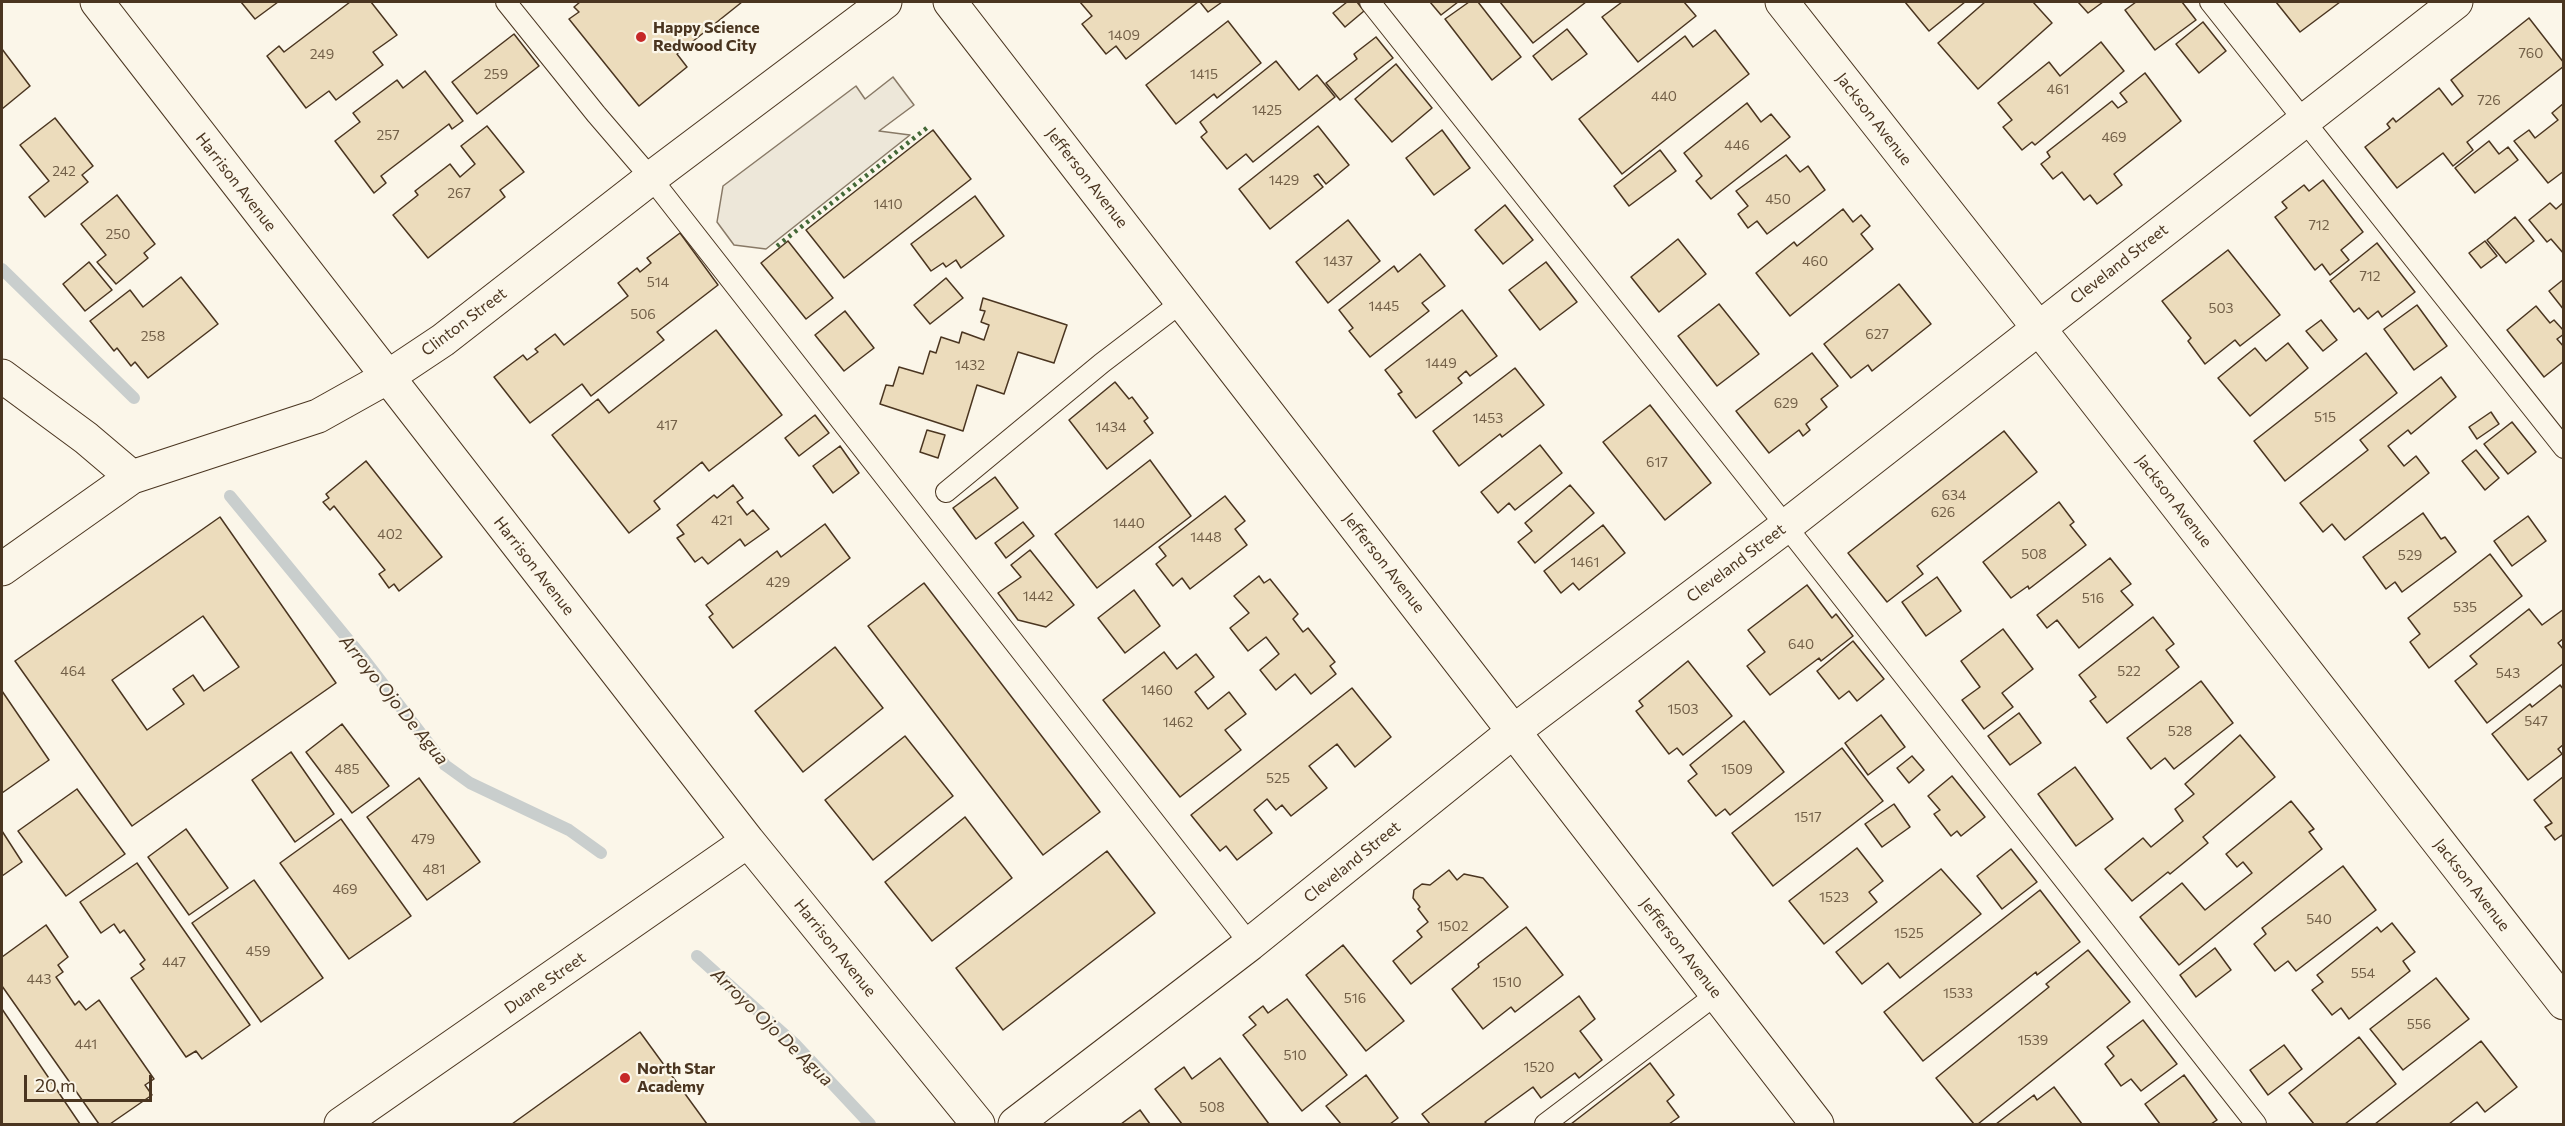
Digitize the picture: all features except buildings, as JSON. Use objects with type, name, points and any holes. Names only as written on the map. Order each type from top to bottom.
[{"type":"street","name":"Harrison Avenue","points":[[97,2],[386,378],[748,841],[978,1125]]},
{"type":"street","name":"Clinton Street","points":[[2,569],[132,477],[318,416],[386,378],[443,340],[651,178],[885,2]]},
{"type":"street","name":"Jefferson Avenue","points":[[950,2],[1817,1125]]},
{"type":"street","name":"Jackson Avenue","points":[[1782,2],[2564,1003]]},
{"type":"street","name":"Cleveland Street","points":[[1015,1125],[1250,944],[1514,731],[1786,525],[2456,2]]},
{"type":"street","points":[[2,376],[86,438],[132,477]]},
{"type":"street","name":"Duane Street","points":[[342,1125],[748,841]]},
{"type":"lane","points":[[506,2],[651,178],[1250,944]]},
{"type":"lane","points":[[1370,2],[1786,525],[2256,1125]]},
{"type":"lane","points":[[2210,2],[2564,448]]},
{"type":"lane","points":[[946,492],[1102,363],[1182,302]]},
{"type":"lane","points":[[1545,1125],[1717,994]]},
{"type":"shaded area","points":[[893,77],[914,105],[879,131],[910,135],[766,249],[734,245],[717,222],[723,186],[856,86],[865,99]]},
{"type":"waterway","name":"Arroyo Ojo De Agua","points":[[2,269],[134,398]]},
{"type":"waterway","name":"Arroyo Ojo De Agua","points":[[230,496],[360,654],[445,765],[470,783],[569,830],[601,853]]},
{"type":"waterway","name":"Arroyo Ojo De Agua","points":[[697,956],[796,1045],[870,1124]]},
{"type":"hedge","points":[[777,246],[928,127]]},
{"type":"place","name":"Happy Science Redwood City","points":[[641,37]]},
{"type":"place","name":"North Star Academy","points":[[625,1078]]}]
